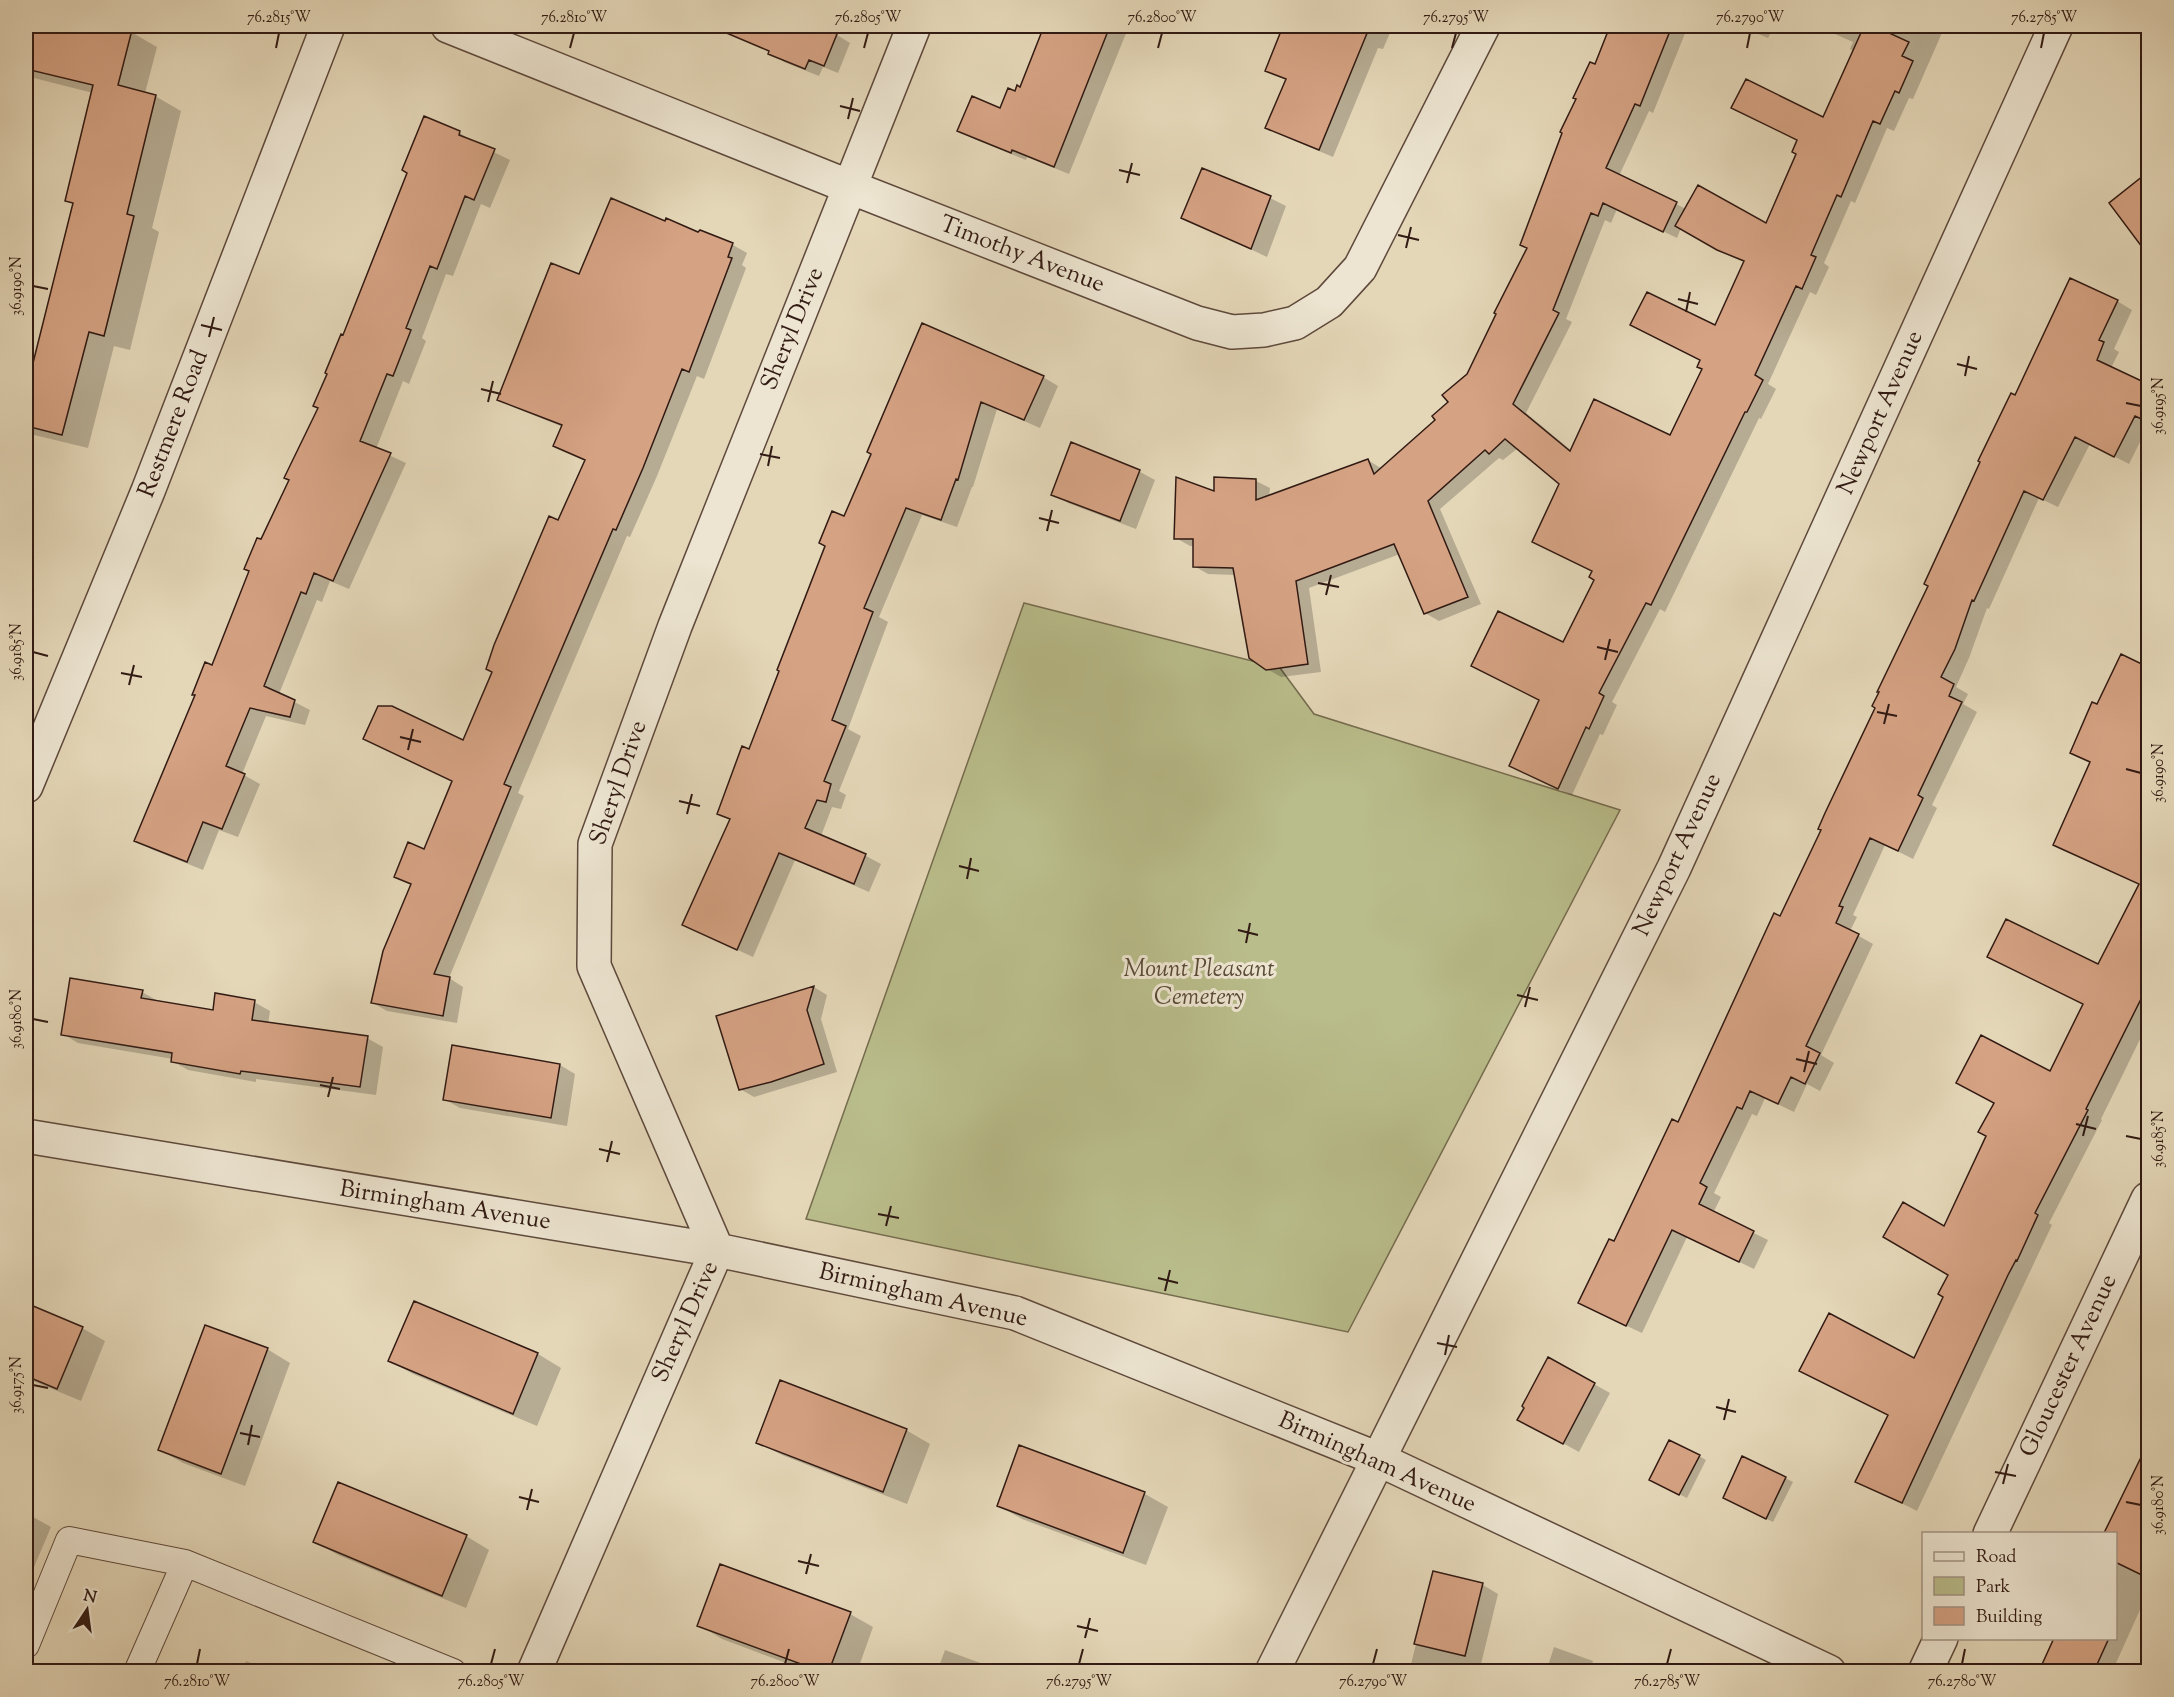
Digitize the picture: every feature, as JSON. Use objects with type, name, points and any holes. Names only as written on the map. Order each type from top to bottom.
[{"type":"street","name":"Restmere Road","points":[[26,786],[148,491],[328,26]]},
{"type":"street","name":"Timothy Avenue","points":[[448,26],[1197,323],[1232,332],[1264,330],[1295,323],[1329,302],[1360,268],[1477,39]]},
{"type":"street","name":"Sheryl Drive","points":[[534,1671],[717,1250],[594,966],[595,844],[675,626],[914,26]]},
{"type":"street","name":"Newport Avenue","points":[[1272,1671],[1674,868],[2056,26]]},
{"type":"street","name":"Birmingham Avenue","points":[[26,1136],[717,1250],[1015,1313],[1378,1460],[1829,1671]]},
{"type":"street","name":"Gloucester Avenue","points":[[1990,1532],[2148,1198]]},
{"type":"street","points":[[1925,1671],[1940,1640]]},
{"type":"lane","points":[[26,1645],[69,1540],[185,1563],[453,1671]]},
{"type":"lane","points":[[137,1671],[185,1563]]},
{"type":"green space","name":"Mount Pleasant Cemetery","points":[[1024,603],[1280,668],[1314,714],[1620,810],[1348,1332],[806,1219]]},
{"type":"building","points":[[26,26],[112,26],[132,30],[118,85],[156,95],[127,214],[134,216],[104,336],[89,332],[62,435],[26,426],[26,361],[33,363],[73,203],[65,201],[93,85],[26,69]]},
{"type":"building","points":[[710,26],[824,26],[837,34],[824,66],[809,60],[805,69]]},
{"type":"building","points":[[1044,26],[1110,26],[1054,167],[1012,150],[1011,153],[957,131],[972,96],[1000,108],[1008,88],[1015,91],[1017,85],[1020,87]]},
{"type":"building","points":[[1283,26],[1370,26],[1319,150],[1265,128],[1286,79],[1265,71]]},
{"type":"building","points":[[1610,26],[1672,26],[1640,106],[1635,104],[1606,168],[1677,202],[1663,232],[1603,203],[1598,216],[1591,213],[1553,310],[1559,313],[1513,404],[1570,451],[1594,399],[1670,435],[1702,369],[1697,367],[1700,360],[1630,325],[1647,292],[1715,325],[1744,261],[1717,250],[1675,226],[1698,185],[1766,223],[1796,154],[1792,152],[1797,140],[1731,108],[1746,79],[1823,117],[1864,26],[1874,26],[1909,42],[1902,56],[1913,61],[1899,93],[1895,91],[1880,124],[1873,121],[1841,197],[1837,195],[1811,255],[1816,257],[1802,289],[1796,286],[1755,375],[1763,380],[1745,412],[1651,605],[1646,603],[1599,693],[1604,696],[1589,729],[1586,727],[1558,789],[1509,766],[1539,700],[1471,666],[1498,611],[1563,642],[1594,580],[1589,577],[1592,571],[1532,542],[1559,484],[1505,439],[1489,454],[1485,450],[1428,501],[1468,597],[1424,614],[1394,544],[1296,581],[1308,664],[1266,670],[1249,658],[1233,568],[1193,567],[1193,539],[1174,539],[1176,477],[1214,491],[1214,477],[1256,479],[1256,500],[1368,459],[1374,474],[1435,420],[1432,416],[1448,402],[1442,395],[1467,374],[1496,314],[1494,313],[1527,248],[1520,245],[1562,133],[1560,132],[1576,99],[1573,98],[1590,62],[1595,64]]},
{"type":"building","points":[[424,116],[460,131],[459,135],[495,149],[474,200],[465,196],[437,269],[430,266],[406,328],[411,330],[393,376],[387,374],[360,441],[391,453],[333,581],[314,573],[306,594],[301,592],[264,686],[295,700],[290,717],[250,708],[226,766],[245,774],[222,829],[203,822],[187,862],[134,841],[195,695],[192,695],[205,662],[212,665],[249,571],[244,569],[257,538],[261,539],[289,480],[284,478],[318,408],[313,406],[407,173],[402,170]]},
{"type":"building","points":[[1202,168],[1271,196],[1251,249],[1181,218]]},
{"type":"building","points":[[2148,172],[2148,255],[2109,203]]},
{"type":"building","points":[[611,198],[665,221],[666,218],[698,232],[700,230],[733,243],[728,257],[732,258],[689,372],[682,369],[643,468],[616,530],[613,529],[504,784],[511,787],[434,974],[450,977],[443,1016],[371,1003],[383,951],[411,884],[394,877],[408,842],[424,849],[452,781],[363,739],[378,706],[392,706],[463,740],[492,672],[486,669],[494,645],[549,516],[558,520],[585,460],[553,446],[562,425],[497,400],[551,263],[579,274]]},
{"type":"building","points":[[2070,278],[2118,300],[2099,340],[2104,342],[2097,360],[2148,384],[2148,422],[2135,416],[2114,457],[2075,437],[2043,500],[2024,491],[1974,601],[1972,600],[1955,649],[1941,677],[1954,684],[1949,696],[1962,702],[1918,795],[1923,798],[1898,851],[1870,838],[1839,906],[1843,907],[1836,923],[1859,934],[1806,1046],[1820,1053],[1805,1084],[1791,1077],[1778,1104],[1750,1091],[1742,1109],[1737,1107],[1700,1183],[1707,1187],[1699,1204],[1754,1231],[1739,1262],[1672,1230],[1626,1326],[1578,1303],[1609,1239],[1614,1241],[1672,1119],[1678,1122],[1774,913],[1780,916],[1821,830],[1818,829],[1825,813],[1875,708],[1872,706],[1879,692],[1877,692],[1928,586],[1924,584],[1980,462],[1978,461],[2011,393],[2015,395]]},
{"type":"building","points":[[922,323],[1044,376],[1024,420],[981,402],[958,480],[956,479],[941,520],[906,508],[864,608],[873,612],[832,720],[846,726],[824,781],[831,784],[826,802],[817,800],[805,828],[866,854],[854,884],[779,853],[737,950],[682,925],[730,819],[717,814],[742,746],[749,749],[779,671],[777,670],[825,546],[819,543],[832,511],[844,516],[871,454],[867,452]]},
{"type":"building","points":[[1071,442],[1140,470],[1120,521],[1051,495]]},
{"type":"building","points":[[2121,654],[2148,667],[2148,985],[2035,1213],[2038,1215],[2017,1261],[2008,1275],[1902,1503],[1855,1482],[1888,1415],[1799,1371],[1829,1313],[1914,1358],[1943,1297],[1938,1294],[1948,1275],[1883,1237],[1903,1202],[1944,1226],[1986,1136],[1978,1132],[1994,1103],[1956,1083],[1981,1035],[2050,1071],[2083,1004],[1987,957],[2006,919],[2098,964],[2139,884],[2053,845],[2090,762],[2070,753],[2092,702],[2097,704]]},
{"type":"building","points":[[70,978],[143,990],[141,998],[213,1010],[215,993],[255,1000],[252,1020],[368,1036],[360,1087],[241,1071],[240,1074],[171,1062],[172,1053],[61,1035]]},
{"type":"building","points":[[814,986],[807,1010],[824,1064],[739,1090],[716,1016]]},
{"type":"building","points":[[452,1045],[560,1064],[551,1118],[443,1100]]},
{"type":"building","points":[[414,1301],[538,1353],[513,1414],[388,1361]]},
{"type":"building","points":[[26,1303],[83,1327],[57,1389],[26,1376]]},
{"type":"building","points":[[205,1325],[268,1348],[221,1474],[158,1450]]},
{"type":"building","points":[[1548,1357],[1595,1383],[1563,1444],[1517,1420]]},
{"type":"building","points":[[780,1380],[907,1429],[883,1492],[756,1443]]},
{"type":"building","points":[[1669,1440],[1700,1455],[1679,1495],[1649,1480]]},
{"type":"building","points":[[2148,1443],[2148,1578],[2117,1563],[2117,1532],[2104,1532]]},
{"type":"building","points":[[1019,1445],[1145,1492],[1123,1553],[997,1506]]},
{"type":"building","points":[[1742,1456],[1786,1477],[1766,1519],[1723,1498]]},
{"type":"building","points":[[338,1482],[467,1535],[442,1596],[313,1542]]},
{"type":"building","points":[[720,1564],[851,1612],[829,1671],[820,1671],[697,1626]]},
{"type":"building","points":[[1433,1571],[1483,1583],[1465,1656],[1414,1644]]},
{"type":"building","points":[[2053,1640],[2108,1640],[2094,1671],[2039,1671]]}]
